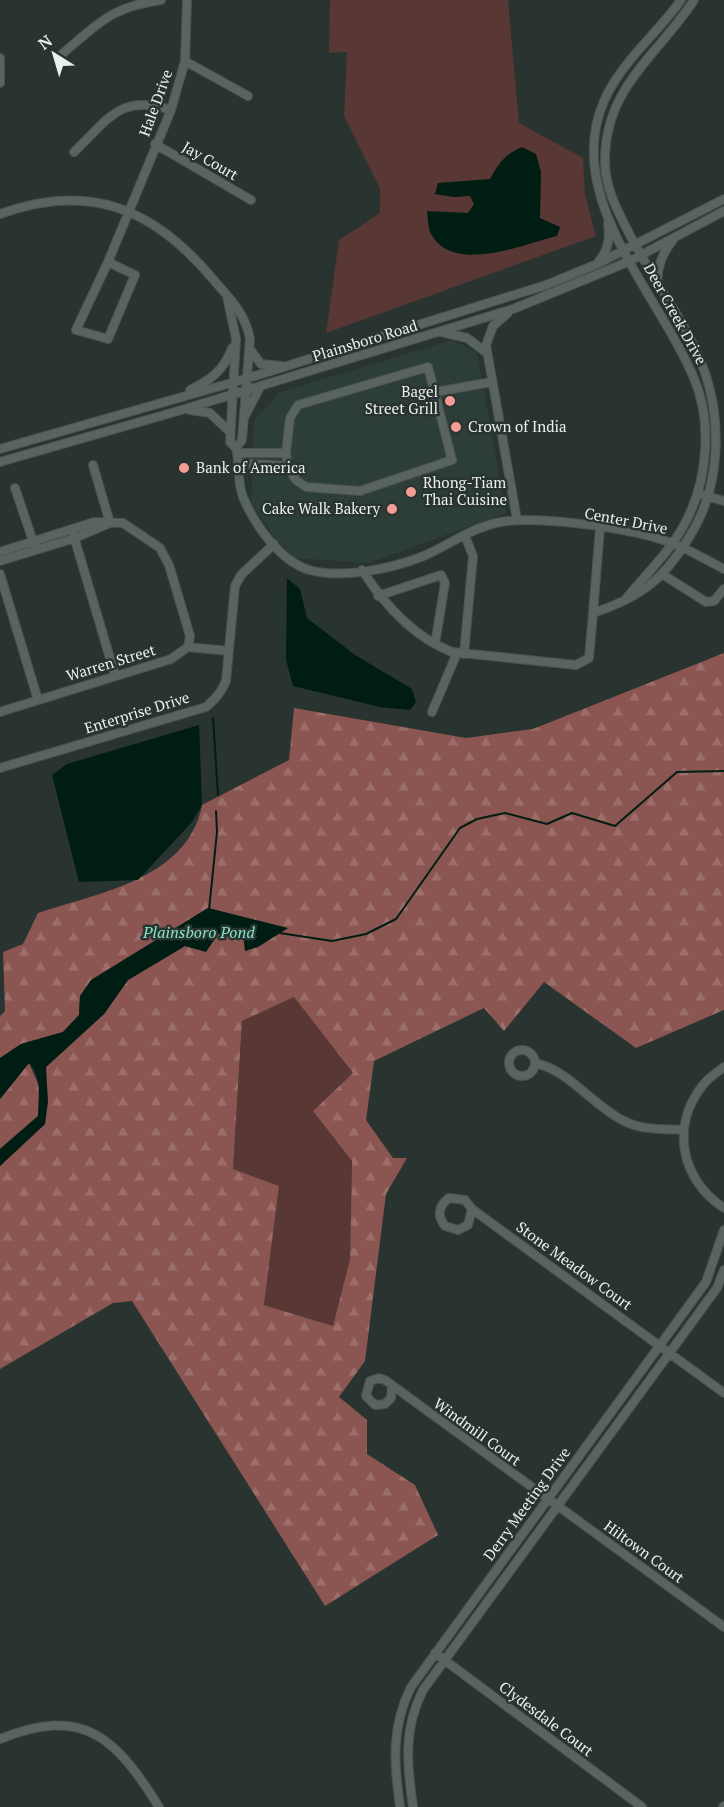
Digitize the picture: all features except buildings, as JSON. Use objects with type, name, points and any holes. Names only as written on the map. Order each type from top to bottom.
[{"type":"street","points":[[62,54],[106,16],[132,4],[161,0]]},
{"type":"street","name":"Hale Drive","points":[[108,262],[135,275],[108,339],[76,330],[108,262],[127,210],[171,110],[185,61],[187,0]]},
{"type":"street","points":[[597,264],[605,254],[610,238],[608,216],[600,200],[595,155],[596,131],[604,101],[629,63],[681,0]]},
{"type":"street","name":"Deer Creek Drive","points":[[623,602],[637,597],[662,574],[683,548],[709,497],[715,466],[716,432],[708,384],[692,345],[613,202],[604,159],[608,129],[621,93],[637,69],[694,0]]},
{"type":"street","points":[[0,58],[0,83]]},
{"type":"street","points":[[185,61],[248,96]]},
{"type":"street","points":[[74,152],[114,114],[129,104],[154,105],[171,110]]},
{"type":"street","name":"Jay Court","points":[[155,144],[251,200]]},
{"type":"street","name":"Plainsboro Road","points":[[0,449],[245,379],[540,287],[625,251],[724,199]]},
{"type":"street","name":"Center Drive","points":[[0,214],[25,205],[58,200],[85,200],[127,210],[164,230],[189,251],[227,296],[235,302],[245,321],[250,339],[244,391],[242,440],[237,450],[243,498],[255,520],[274,544],[294,563],[308,570],[325,572],[362,570],[419,558],[495,523],[517,520],[638,534],[672,543],[724,569]]},
{"type":"street","name":"Plainsboro Road","points":[[0,462],[260,387],[513,309],[630,261],[724,211]]},
{"type":"street","name":"Deer Creek Drive","points":[[608,216],[693,376],[705,417],[703,468],[697,494],[685,525],[623,602]]},
{"type":"street","points":[[657,283],[658,268],[663,254],[674,238]]},
{"type":"street","name":"Center Drive","points":[[227,296],[236,339],[230,442],[237,450]]},
{"type":"street","points":[[513,309],[490,330],[487,353],[517,520]]},
{"type":"street","points":[[429,335],[449,332],[460,334],[487,353]]},
{"type":"street","points":[[167,400],[214,376],[226,363],[236,339]]},
{"type":"street","points":[[249,348],[261,364],[287,366]]},
{"type":"street","points":[[428,367],[435,392],[452,460],[360,491],[306,487],[296,480],[288,466],[286,453],[291,417],[298,405],[428,367]]},
{"type":"street","points":[[435,392],[492,382]]},
{"type":"street","points":[[243,422],[260,387]]},
{"type":"street","points":[[178,411],[196,409],[210,413],[230,432]]},
{"type":"street","points":[[237,450],[286,453]]},
{"type":"street","points":[[238,463],[288,466]]},
{"type":"street","points":[[93,465],[110,523]]},
{"type":"street","points":[[15,488],[35,546]]},
{"type":"street","points":[[697,494],[724,501]]},
{"type":"street","points":[[0,561],[35,546],[110,523],[129,526],[160,548],[169,565],[190,636],[188,647],[229,651]]},
{"type":"street","points":[[362,570],[378,596],[393,613],[435,644],[460,653],[583,664],[589,658],[600,528]]},
{"type":"street","points":[[73,534],[115,675]]},
{"type":"street","points":[[432,712],[460,653],[473,556],[465,536]]},
{"type":"street","name":"Enterprise Drive","points":[[0,768],[206,707],[222,692],[226,681],[235,586],[241,575],[274,544]]},
{"type":"street","points":[[0,552],[35,546]]},
{"type":"street","points":[[0,574],[38,700]]},
{"type":"street","points":[[662,574],[706,602],[714,602],[724,588]]},
{"type":"street","points":[[378,596],[441,575],[445,583],[435,644]]},
{"type":"street","points":[[593,613],[623,602]]},
{"type":"street","name":"Warren Street","points":[[0,711],[171,659],[188,647]]},
{"type":"street","points":[[535,1063],[552,1070],[623,1121],[638,1126],[683,1130]]},
{"type":"street","points":[[724,1067],[704,1083],[689,1105],[683,1130],[684,1155],[693,1178],[709,1198],[724,1208]]},
{"type":"street","name":"Stone Meadow Court","points":[[472,1209],[724,1393]]},
{"type":"street","name":"Derry Meeting Drive","points":[[400,1807],[394,1753],[399,1716],[411,1687],[706,1282],[724,1230]]},
{"type":"street","name":"Derry Meeting Drive","points":[[413,1807],[407,1758],[410,1722],[423,1690],[671,1353],[717,1288],[724,1270]]},
{"type":"street","name":"Windmill Court","points":[[392,1387],[548,1499]]},
{"type":"street","name":"Hiltown Court","points":[[548,1499],[724,1627]]},
{"type":"street","name":"Clydesdale Court","points":[[435,1653],[642,1807]]},
{"type":"street","points":[[0,1739],[44,1726],[84,1730],[107,1741],[127,1759],[159,1807]]},
{"type":"shaded area","points":[[330,0],[508,0],[519,123],[583,158],[585,195],[596,236],[326,333],[339,240],[380,213],[380,189],[344,116],[347,52],[329,53]]},
{"type":"shaded area","points":[[453,340],[477,353],[506,513],[369,563],[295,558],[276,540],[251,503],[254,420],[280,392]]},
{"type":"shaded area","points":[[294,997],[353,1073],[314,1111],[352,1161],[350,1259],[333,1326],[264,1305],[279,1186],[233,1169],[242,1021]]},
{"type":"green space","points":[[724,653],[724,1010],[636,1048],[544,982],[504,1031],[484,1008],[374,1061],[366,1120],[393,1158],[407,1158],[386,1194],[365,1361],[339,1397],[367,1420],[367,1454],[415,1485],[438,1535],[325,1606],[132,1301],[113,1303],[0,1369],[0,1166],[45,1124],[46,1067],[104,1014],[128,980],[185,946],[206,951],[218,934],[243,935],[246,951],[287,929],[208,908],[92,980],[80,996],[79,1015],[63,1032],[21,1044],[0,1058],[0,1016],[5,1011],[3,952],[23,944],[38,913],[113,890],[160,866],[179,850],[193,830],[202,805],[289,760],[294,708],[466,738],[533,729]],"holes":[[[294,997],[353,1073],[313,1111],[352,1161],[350,1259],[333,1326],[264,1305],[279,1186],[233,1169],[242,1021]]]},
{"type":"green space","points":[[29,1063],[39,1086],[38,1116],[0,1149],[0,1099]]},
{"type":"water","points":[[522,147],[536,154],[541,172],[540,218],[560,227],[557,236],[508,250],[472,255],[456,253],[442,246],[431,234],[427,211],[468,213],[474,204],[470,196],[454,197],[435,194],[438,183],[490,179],[503,160]]},
{"type":"water","points":[[287,578],[300,589],[307,618],[355,655],[412,689],[416,702],[410,710],[380,707],[293,686],[286,660]]},
{"type":"water","points":[[199,725],[202,805],[192,822],[138,880],[79,882],[52,775],[67,764]]},
{"type":"water","name":"Plainsboro Pond","points":[[208,908],[288,928],[258,947],[245,951],[243,935],[218,934],[206,952],[185,946],[128,980],[104,1014],[46,1067],[48,1102],[45,1124],[0,1166],[0,1149],[38,1116],[39,1095],[38,1081],[29,1063],[0,1099],[0,1058],[21,1044],[63,1032],[79,1015],[80,996],[91,980]]},
{"type":"waterway","points":[[213,718],[218,795]]},
{"type":"waterway","points":[[280,933],[332,941],[366,934],[396,919],[460,828],[477,819],[505,813],[547,824],[572,813],[615,826],[677,772],[724,771]]},
{"type":"waterway","points":[[209,910],[217,832],[216,811]]},
{"type":"place","name":"Bagel Street Grill","points":[[450,401]]},
{"type":"place","name":"Crown of India","points":[[456,427]]},
{"type":"place","name":"Bank of America","points":[[184,468]]},
{"type":"place","name":"Rhong-Tiam Thai Cuisine","points":[[411,492]]},
{"type":"place","name":"Cake Walk Bakery","points":[[392,509]]}]
